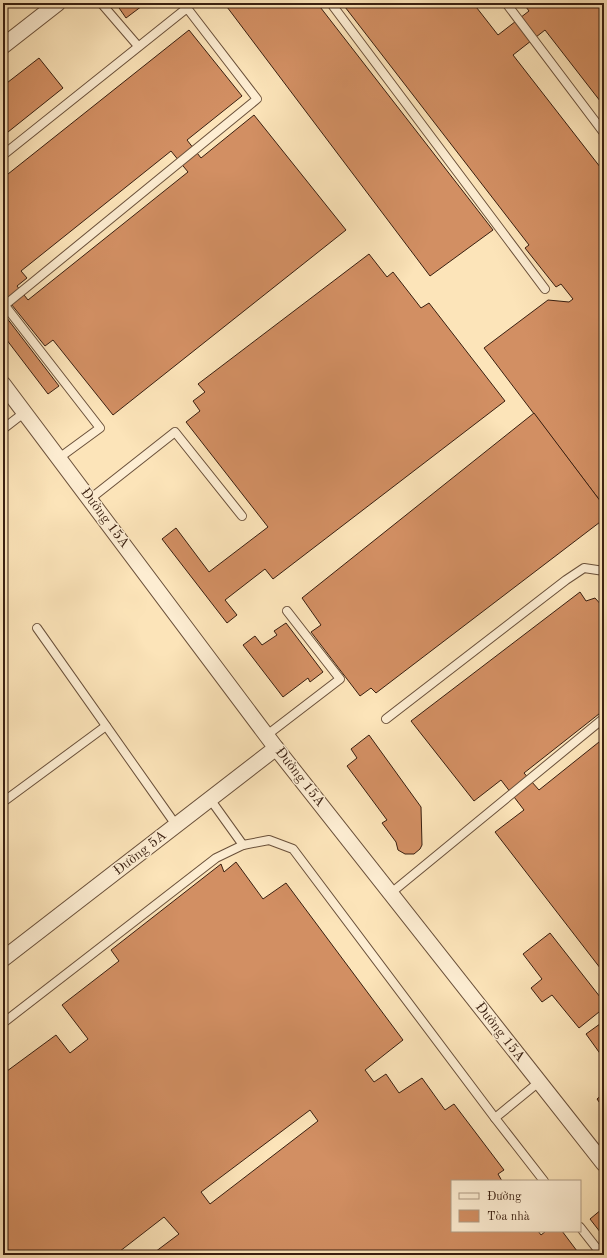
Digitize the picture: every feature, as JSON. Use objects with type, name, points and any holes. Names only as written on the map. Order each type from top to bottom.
[{"type":"street","points":[[3,46],[58,3]]},
{"type":"street","name":"Đường 15A","points":[[3,384],[276,748],[604,1164]]},
{"type":"street","name":"Đường 5A","points":[[3,959],[276,748]]},
{"type":"lane","points":[[101,3],[138,46]]},
{"type":"lane","points":[[332,3],[546,289]]},
{"type":"lane","points":[[506,3],[604,133]]},
{"type":"lane","points":[[3,155],[187,8],[257,99],[4,304],[100,428],[59,458]]},
{"type":"lane","points":[[3,429],[25,412]]},
{"type":"lane","points":[[90,499],[175,432],[242,516]]},
{"type":"lane","points":[[386,720],[566,580],[584,568],[604,571]]},
{"type":"lane","points":[[267,735],[340,679],[286,611]]},
{"type":"lane","points":[[37,628],[176,825]]},
{"type":"lane","points":[[391,893],[604,718]]},
{"type":"lane","points":[[3,802],[106,726]]},
{"type":"lane","points":[[210,799],[243,845]]},
{"type":"lane","points":[[3,1023],[216,858],[243,845],[269,840],[292,849],[543,1180]]},
{"type":"lane","points":[[495,1118],[539,1082]]},
{"type":"lane","points":[[581,1228],[602,1255]]},
{"type":"building","points":[[120,3],[146,3],[126,18],[117,5]]},
{"type":"building","points":[[224,3],[317,3],[493,230],[430,276]]},
{"type":"building","points":[[350,3],[473,3],[498,35],[529,11],[523,3],[604,3],[604,106],[545,30],[513,55],[604,172],[604,506],[484,348],[548,300],[569,302],[573,299],[561,284],[556,287],[525,248],[529,245],[345,7]]},
{"type":"building","points":[[189,30],[242,96],[187,140],[201,158],[254,115],[346,230],[113,415],[53,340],[45,346],[3,294],[3,178]],"holes":[[[171,151],[188,172],[28,300],[17,286],[27,278],[21,271]]]},
{"type":"building","points":[[39,58],[63,88],[3,136],[3,86]]},
{"type":"building","points":[[369,254],[387,277],[393,272],[421,308],[429,303],[505,401],[273,579],[265,569],[225,600],[237,615],[227,623],[162,539],[176,528],[209,572],[268,527],[186,422],[200,411],[193,401],[205,392],[198,384]]},
{"type":"building","points":[[3,313],[59,386],[48,394],[3,335]]},
{"type":"building","points":[[534,413],[604,506],[604,519],[376,693],[371,688],[360,696],[311,632],[321,625],[302,598]]},
{"type":"building","points":[[580,592],[586,601],[595,598],[604,608],[604,710],[524,773],[539,790],[604,738],[604,973],[495,832],[524,810],[501,780],[474,801],[411,721]]},
{"type":"building","points":[[286,623],[323,672],[310,682],[308,678],[283,697],[243,645],[255,636],[262,645],[277,635],[274,631]]},
{"type":"building","points":[[369,735],[421,807],[422,845],[414,854],[405,854],[398,850],[396,842],[382,823],[387,820],[347,766],[357,758],[351,749]]},
{"type":"building","points":[[236,862],[263,899],[286,883],[403,1040],[365,1070],[374,1082],[386,1074],[399,1093],[422,1078],[445,1110],[454,1104],[504,1170],[498,1174],[501,1180],[451,1180],[451,1232],[539,1232],[541,1235],[545,1232],[563,1232],[580,1255],[151,1255],[179,1234],[164,1217],[115,1255],[3,1255],[3,1074],[56,1035],[70,1053],[88,1039],[62,1005],[119,961],[111,950],[221,864],[224,872]],"holes":[[[310,1110],[318,1121],[210,1204],[201,1192]]]},
{"type":"building","points":[[550,933],[604,1002],[604,1008],[579,1028],[552,995],[542,1002],[531,988],[542,979],[523,954]]},
{"type":"building","points":[[604,1021],[604,1059],[586,1034]]},
{"type":"building","points":[[604,1093],[604,1109],[597,1099]]},
{"type":"building","points":[[602,1209],[604,1212],[604,1237],[590,1219]]}]
